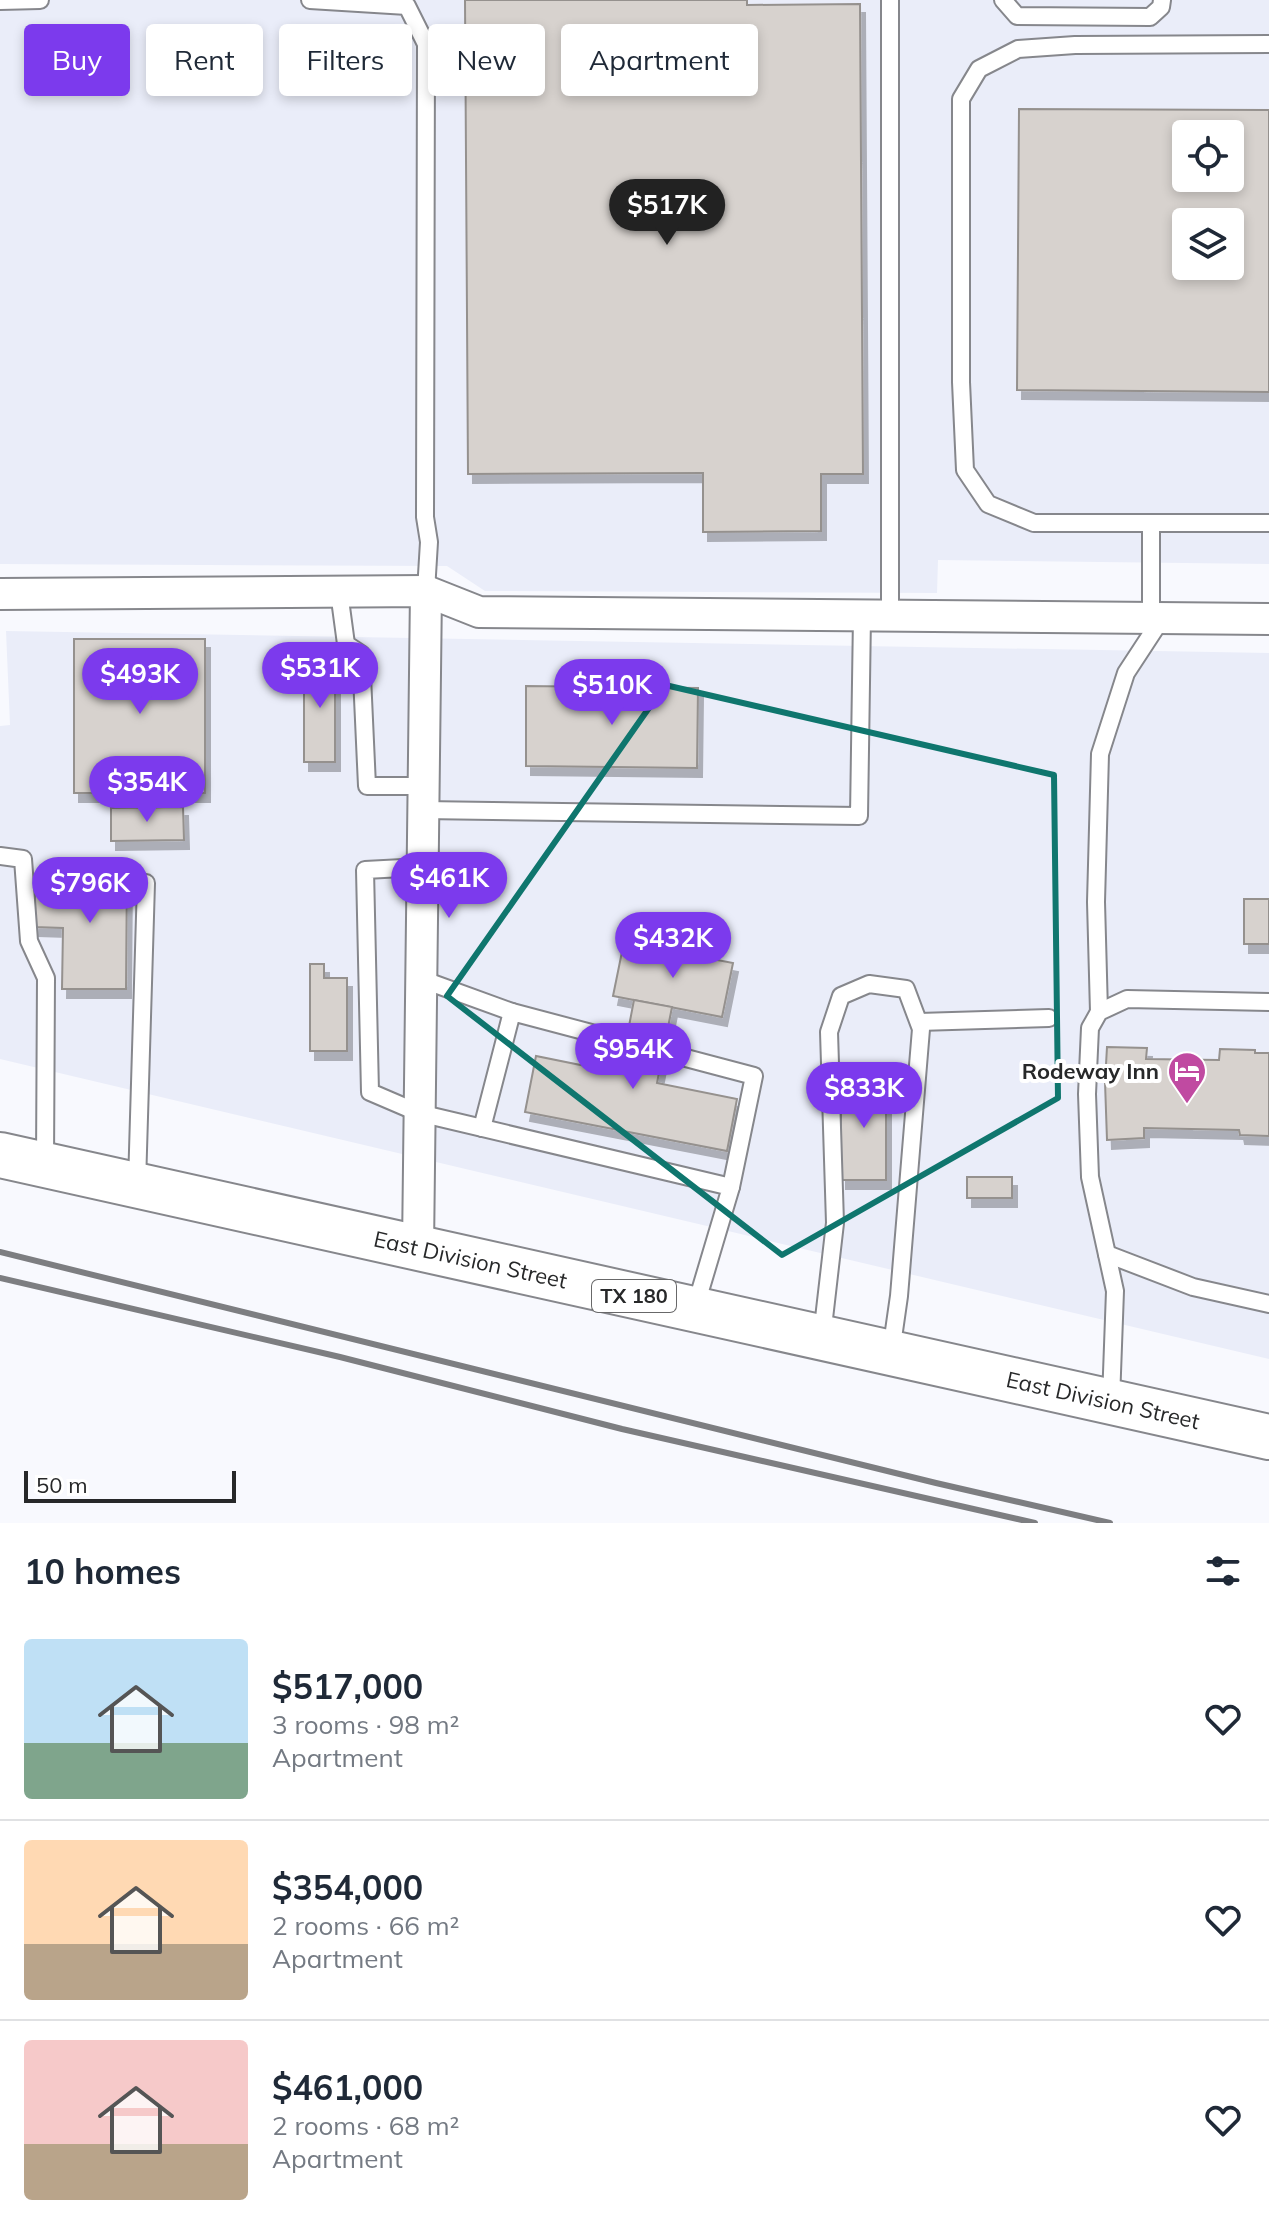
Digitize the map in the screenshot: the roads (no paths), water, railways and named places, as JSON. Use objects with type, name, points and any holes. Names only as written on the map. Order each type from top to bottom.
[{"type":"main road","name":"East Division Street","points":[[0,1155],[1269,1437]]},
{"type":"street","points":[[418,1248],[426,591]]},
{"type":"street","points":[[0,594],[426,591],[479,612],[1269,619]]},
{"type":"lane","points":[[0,1],[40,0]]},
{"type":"lane","points":[[310,0],[407,6],[426,44],[425,517],[429,542],[426,591]]},
{"type":"lane","points":[[339,592],[346,644],[361,654],[367,786],[423,798],[859,816],[876,616],[890,0]]},
{"type":"lane","points":[[1003,0],[1017,16],[1150,17],[1161,7],[1162,0]]},
{"type":"lane","points":[[1269,44],[1075,45],[1018,49],[979,69],[961,99],[961,382],[965,470],[988,504],[1034,523],[1269,523]]},
{"type":"lane","points":[[1111,1402],[1115,1291],[1090,1177],[1087,1108],[1090,1028],[1099,1012],[1096,902],[1100,754],[1126,673],[1157,618],[1151,523]]},
{"type":"lane","points":[[0,856],[23,859],[29,941],[46,978],[45,1165]]},
{"type":"lane","points":[[422,867],[365,870],[370,1092],[419,1113],[731,1187]]},
{"type":"lane","points":[[137,1185],[146,883]]},
{"type":"lane","points":[[421,979],[512,1012],[754,1076],[731,1187],[694,1309]]},
{"type":"lane","points":[[822,1337],[835,1223],[829,1032],[841,996],[869,984],[906,989],[921,1029],[899,1296],[891,1353]]},
{"type":"lane","points":[[1099,1012],[1127,999],[1269,1002]]},
{"type":"lane","points":[[482,1128],[512,1012]]},
{"type":"lane","points":[[919,1022],[1049,1018]]},
{"type":"lane","points":[[1107,1254],[1193,1287],[1269,1304]]},
{"type":"railway","points":[[0,1252],[936,1483],[1110,1523]]},
{"type":"railway","points":[[0,1278],[340,1357],[622,1429],[1035,1523]]},
{"type":"place","name":"Rodeway Inn","points":[[1187,1105]]}]
